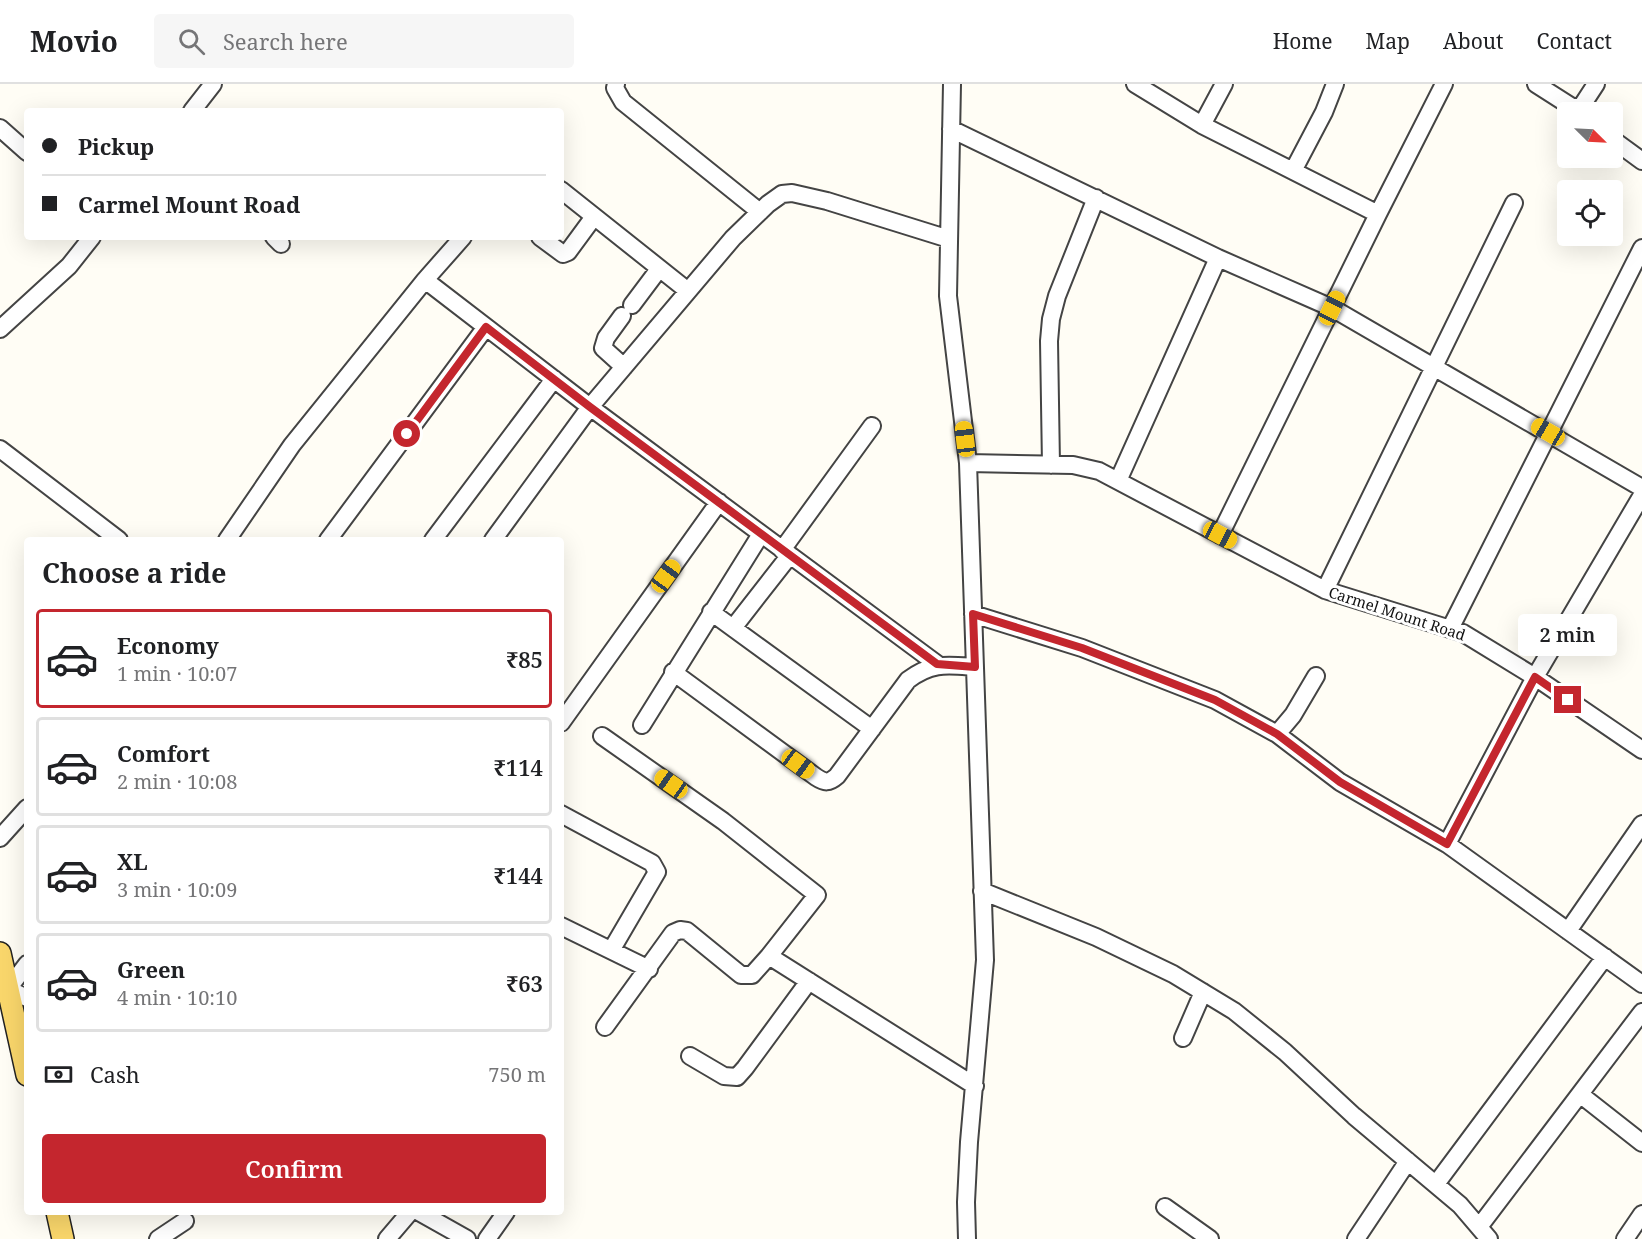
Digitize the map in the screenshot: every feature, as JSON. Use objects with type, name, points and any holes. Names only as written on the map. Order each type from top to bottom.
[{"type":"main road","points":[[0,953],[18,993],[24,1048]]},
{"type":"main road","points":[[58,1215],[63,1239]]},
{"type":"street","points":[[194,108],[213,84]]},
{"type":"street","points":[[615,84],[622,102],[759,212]]},
{"type":"street","points":[[952,84],[948,296],[968,463],[985,960],[966,1202],[967,1239]]},
{"type":"street","points":[[1135,84],[1202,125],[1378,214]]},
{"type":"street","points":[[1202,125],[1224,84]]},
{"type":"street","points":[[1293,171],[1324,112],[1335,84]]},
{"type":"street","points":[[1220,535],[1444,84]]},
{"type":"street","points":[[1536,84],[1562,102]]},
{"type":"street","points":[[1584,102],[1596,84]]},
{"type":"street","points":[[0,128],[24,149]]},
{"type":"street","points":[[951,129],[1218,258],[1332,308],[1642,488]]},
{"type":"street","points":[[1623,147],[1642,161]]},
{"type":"street","points":[[564,193],[593,218],[688,291]]},
{"type":"street","points":[[495,537],[590,407],[733,238],[759,212],[782,194],[792,193],[827,201],[949,238]]},
{"type":"street","points":[[1051,465],[1049,341],[1051,319],[1057,296],[1095,198]]},
{"type":"street","points":[[1324,590],[1514,203]]},
{"type":"street","points":[[544,240],[559,252],[566,253],[593,218]]},
{"type":"street","points":[[0,329],[69,266],[90,240]]},
{"type":"street","points":[[229,537],[292,445],[425,280],[460,240]]},
{"type":"street","points":[[1450,629],[1642,249]]},
{"type":"street","points":[[1118,481],[1218,258]]},
{"type":"street","points":[[624,367],[606,351],[603,343],[659,269]]},
{"type":"street","points":[[425,280],[590,407],[937,664]]},
{"type":"street","points":[[330,537],[486,327]]},
{"type":"street","points":[[435,537],[554,379]]},
{"type":"street","points":[[733,628],[872,426]]},
{"type":"street","points":[[0,449],[115,537]]},
{"type":"street","name":"Carmel Mount Road","points":[[968,463],[1073,465],[1099,471],[1324,590],[1463,633],[1535,677],[1642,750]]},
{"type":"street","points":[[1447,844],[1535,677],[1642,495]]},
{"type":"street","points":[[564,719],[719,502]]},
{"type":"street","points":[[642,725],[761,534]]},
{"type":"street","points":[[711,612],[872,729]]},
{"type":"street","points":[[973,614],[1082,648],[1204,695],[1277,734],[1340,782],[1447,844],[1642,984]]},
{"type":"street","points":[[674,672],[823,782],[830,782],[837,776],[908,680],[937,664],[975,667]]},
{"type":"street","points":[[1277,734],[1293,715],[1316,676]]},
{"type":"street","points":[[602,736],[723,820],[817,895],[752,975],[741,975],[687,931],[680,930],[673,933],[605,1027]]},
{"type":"street","points":[[0,838],[24,811]]},
{"type":"street","points":[[564,816],[656,867],[657,872],[612,949]]},
{"type":"street","points":[[1568,931],[1642,824]]},
{"type":"street","points":[[982,891],[1096,937],[1173,974],[1234,1011],[1285,1052],[1354,1116],[1460,1205],[1484,1233],[1642,1012]]},
{"type":"street","points":[[564,927],[649,969]]},
{"type":"street","points":[[769,956],[975,1086]]},
{"type":"street","points":[[1436,1184],[1605,957]]},
{"type":"street","points":[[18,993],[24,974]]},
{"type":"street","points":[[690,1056],[724,1076],[737,1077],[810,981]]},
{"type":"street","points":[[1183,1038],[1203,993]]},
{"type":"street","points":[[1581,1095],[1642,1143]]},
{"type":"street","points":[[1356,1239],[1408,1161]]},
{"type":"street","points":[[1165,1207],[1210,1239]]},
{"type":"street","points":[[1624,1239],[1642,1214]]},
{"type":"street","points":[[387,1239],[407,1215]]},
{"type":"street","points":[[424,1215],[467,1239]]},
{"type":"street","points":[[487,1239],[504,1215]]},
{"type":"street","points":[[158,1239],[185,1221]]},
{"type":"route","points":[[407,434],[486,327],[590,407],[937,664],[975,667],[973,614],[1082,648],[1215,700],[1277,734],[1340,782],[1447,844],[1535,677],[1568,700]]}]
